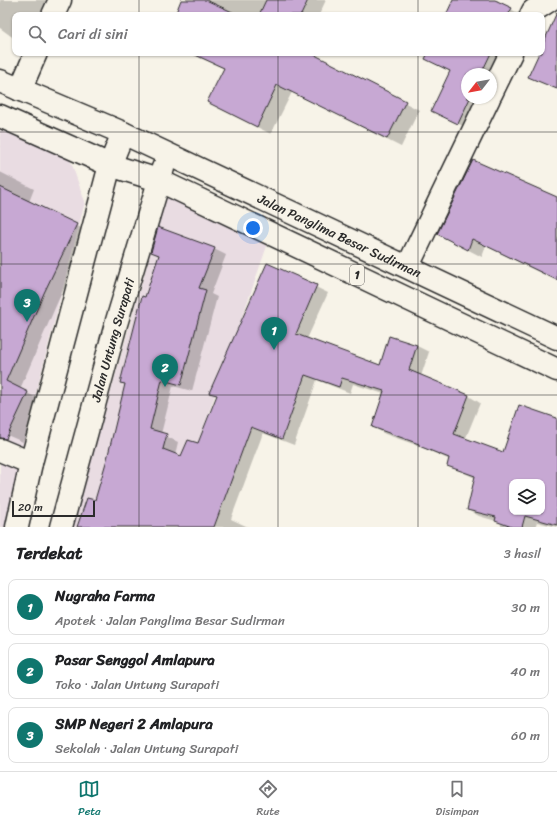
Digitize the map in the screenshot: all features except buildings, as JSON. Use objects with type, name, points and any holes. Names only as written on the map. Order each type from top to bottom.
[{"type":"main road","points":[[54,12],[60,0]]},
{"type":"main road","points":[[532,12],[552,2]]},
{"type":"main road","points":[[20,90],[35,56]]},
{"type":"main road","points":[[497,81],[509,56]]},
{"type":"main road","name":"Jalan Panglima Besar Sudirman","points":[[0,81],[169,154],[408,266],[557,338]]},
{"type":"main road","points":[[408,266],[486,104]]},
{"type":"main road","points":[[0,116],[110,165],[158,180]]},
{"type":"main road","points":[[17,527],[31,463],[110,165],[123,133]]},
{"type":"main road","name":"Jalan Untung Surapati","points":[[61,527],[116,324],[158,180],[169,154]]},
{"type":"main road","name":"1","points":[[158,180],[557,370]]},
{"type":"main road","points":[[0,450],[31,463]]},
{"type":"shaded area","points":[[0,130],[70,159],[85,202],[21,452],[0,442]]},
{"type":"shaded area","points":[[167,195],[267,246],[169,527],[72,527]]},
{"type":"shaded area","points":[[0,457],[19,465],[8,527],[0,527]]},
{"type":"place","name":"SMP Negeri 2 Amlapura","points":[[27,322]]},
{"type":"place","name":"Nugraha Farma","points":[[274,350]]},
{"type":"place","name":"Pasar Senggol Amlapura","points":[[165,387]]}]
